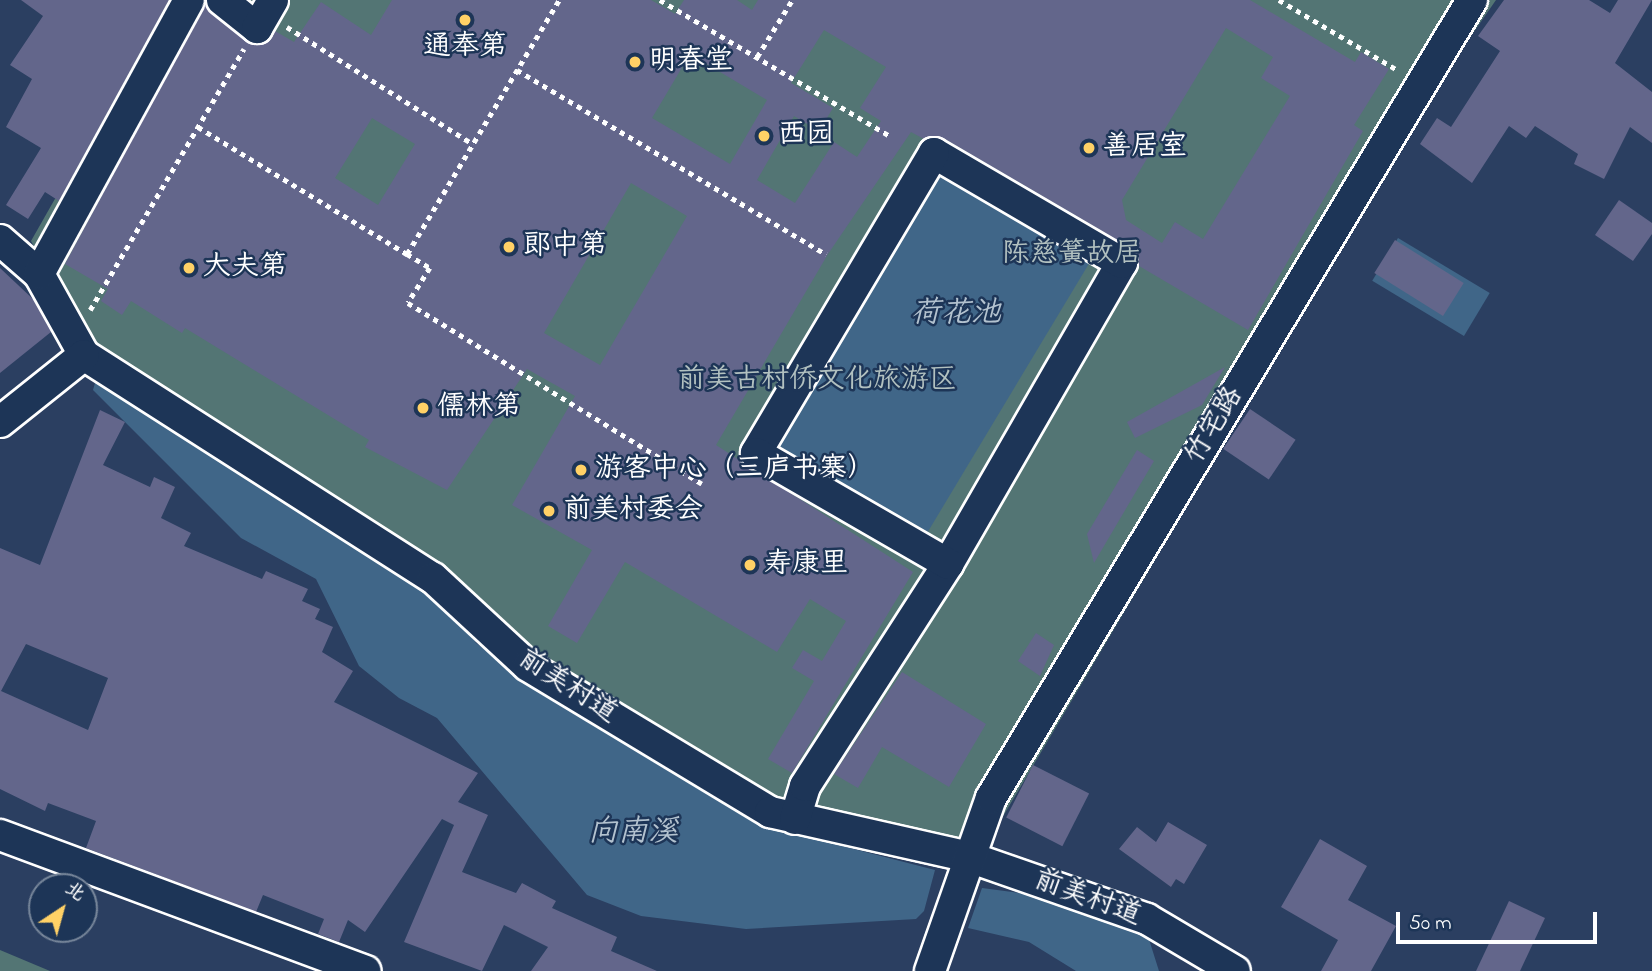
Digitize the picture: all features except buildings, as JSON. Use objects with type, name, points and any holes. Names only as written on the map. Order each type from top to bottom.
[{"type":"street","points":[[39,274],[189,0]]},
{"type":"street","points":[[222,0],[265,14]]},
{"type":"street","name":"竹宅路","points":[[930,971],[991,798],[1472,0]]},
{"type":"street","points":[[795,819],[805,786],[948,564],[1122,263],[934,153],[756,453],[948,564]]},
{"type":"street","name":"前美村道","points":[[0,240],[39,274],[79,346],[433,578],[528,666],[770,812],[969,857],[1147,919],[1235,971]]},
{"type":"street","points":[[0,422],[79,346]]},
{"type":"street","points":[[0,835],[366,971]]},
{"type":"path","points":[[407,254],[559,0]]},
{"type":"path","points":[[660,0],[892,137]]},
{"type":"path","points":[[757,57],[792,0]]},
{"type":"path","points":[[1279,0],[1421,85]]},
{"type":"path","points":[[79,346],[198,127],[265,14],[473,144]]},
{"type":"path","points":[[517,70],[826,254]]},
{"type":"path","points":[[198,127],[430,268],[408,303],[702,484]]},
{"type":"green space","name":"前美古村侨文化旅游区","points":[[168,0],[1496,0],[1435,88],[989,840],[903,833],[763,797],[539,657],[92,349],[31,241]]},
{"type":"green space","points":[[0,950],[50,971],[0,971]]},
{"type":"water","name":"荷花池","points":[[937,169],[1090,261],[921,543],[768,451]]},
{"type":"water","points":[[1398,238],[1490,293],[1464,336],[1372,281]]},
{"type":"water","name":"向南溪","points":[[106,382],[440,594],[476,643],[531,684],[765,826],[935,870],[924,911],[916,919],[746,929],[641,916],[587,895],[437,718],[399,698],[359,666],[316,579],[241,538],[93,390],[95,383]]},
{"type":"water","points":[[982,888],[1028,894],[1147,933],[1159,971],[1076,971],[1029,942],[968,928]]},
{"type":"place","name":"通奉第","points":[[465,20]]},
{"type":"place","name":"明春堂","points":[[635,62]]},
{"type":"place","name":"西园","points":[[764,136]]},
{"type":"place","name":"善居室","points":[[1089,148]]},
{"type":"place","name":"郎中第","points":[[509,247]]},
{"type":"place","name":"大夫第","points":[[189,268]]},
{"type":"place","name":"儒林第","points":[[423,408]]},
{"type":"place","name":"游客中心（三庐书寨）","points":[[581,470]]},
{"type":"place","name":"前美村委会","points":[[549,511]]},
{"type":"place","name":"寿康里","points":[[750,565]]},
{"type":"park label","name":"陈慈簧故居","points":[[1072,255]]}]
